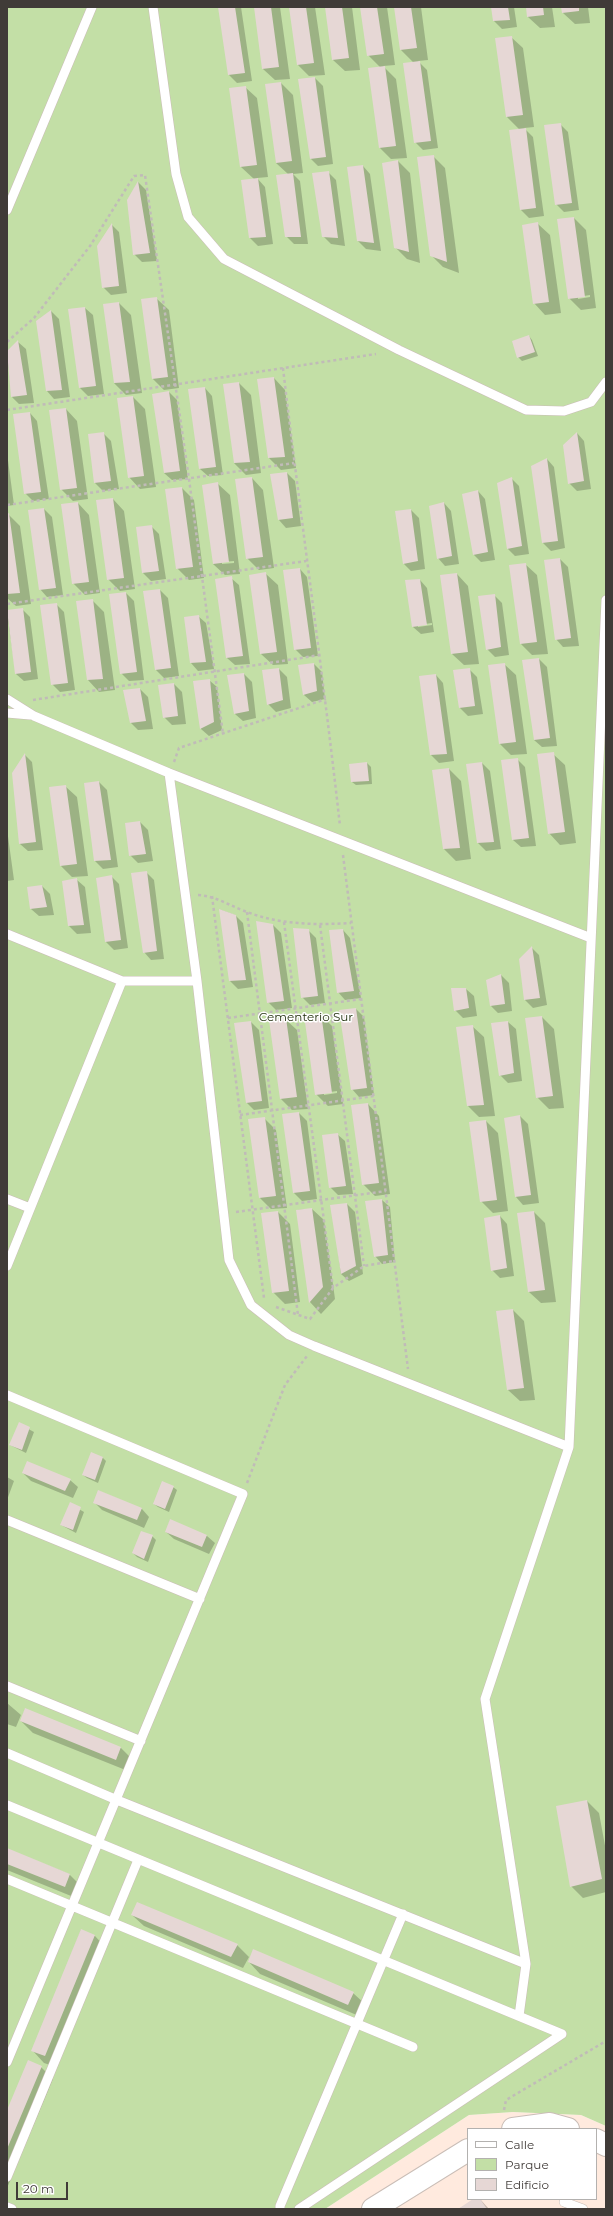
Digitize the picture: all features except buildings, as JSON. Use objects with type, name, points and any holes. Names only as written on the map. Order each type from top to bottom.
[{"type":"street","points":[[520,2128],[550,2124],[564,2128]]},
{"type":"street","points":[[597,2140],[606,2145]]},
{"type":"street","points":[[373,2209],[467,2151]]},
{"type":"lane","points":[[7,210],[92,7]]},
{"type":"lane","points":[[153,7],[176,174],[188,217],[224,259],[398,350],[526,410],[564,411],[592,402],[606,382]]},
{"type":"lane","points":[[519,2016],[526,1964],[485,1699],[569,1447],[590,938],[606,600]]},
{"type":"lane","points":[[10,701],[34,716],[169,773],[590,938]]},
{"type":"lane","points":[[7,712],[34,716]]},
{"type":"lane","points":[[169,773],[197,981],[229,1260],[251,1305],[289,1335],[569,1447]]},
{"type":"lane","points":[[7,934],[122,981],[197,981]]},
{"type":"lane","points":[[7,1266],[122,981]]},
{"type":"lane","points":[[7,1199],[30,1208]]},
{"type":"lane","points":[[7,1395],[243,1494],[117,1800],[10,2045],[7,2062]]},
{"type":"lane","points":[[7,1520],[200,1600]]},
{"type":"lane","points":[[7,1686],[141,1741]]},
{"type":"lane","points":[[7,1753],[117,1800],[526,1964]]},
{"type":"lane","points":[[7,1805],[562,2034],[299,2209]]},
{"type":"lane","points":[[7,2177],[138,1860]]},
{"type":"lane","points":[[7,1880],[413,2047]]},
{"type":"lane","points":[[280,2209],[403,1914]]},
{"type":"lane","points":[[564,2203],[583,2209]]},
{"type":"lane","points":[[7,2207],[12,2209]]},
{"type":"path","points":[[7,342],[34,318],[90,246],[134,176],[145,175],[176,384],[223,734]]},
{"type":"path","points":[[7,410],[398,350]]},
{"type":"path","points":[[283,368],[306,561],[326,699],[341,840],[410,1384]]},
{"type":"path","points":[[7,505],[294,463]]},
{"type":"path","points":[[7,604],[306,561]]},
{"type":"path","points":[[10,701],[320,655]]},
{"type":"path","points":[[169,773],[179,748],[326,699]]},
{"type":"path","points":[[185,894],[212,896],[247,912],[284,922],[320,925],[352,923]]},
{"type":"path","points":[[212,896],[266,1317]]},
{"type":"path","points":[[247,912],[298,1315]]},
{"type":"path","points":[[284,922],[333,1288]]},
{"type":"path","points":[[320,925],[364,1266]]},
{"type":"path","points":[[228,1018],[260,1012],[296,1009],[361,1000]]},
{"type":"path","points":[[240,1115],[374,1096]]},
{"type":"path","points":[[224,1213],[354,1194],[386,1191]]},
{"type":"path","points":[[264,1303],[310,1319],[333,1288],[364,1266],[394,1261]]},
{"type":"path","points":[[243,1494],[285,1385],[314,1346]]},
{"type":"path","points":[[504,2110],[506,2100],[606,2041]]},
{"type":"shaded area","points":[[513,2112],[581,2115],[606,2126],[606,2209],[325,2209],[469,2115]]},
{"type":"green space","name":"Cementerio Sur","points":[[7,7],[606,7],[606,2126],[581,2115],[513,2112],[469,2115],[325,2209],[7,2209]]}]
